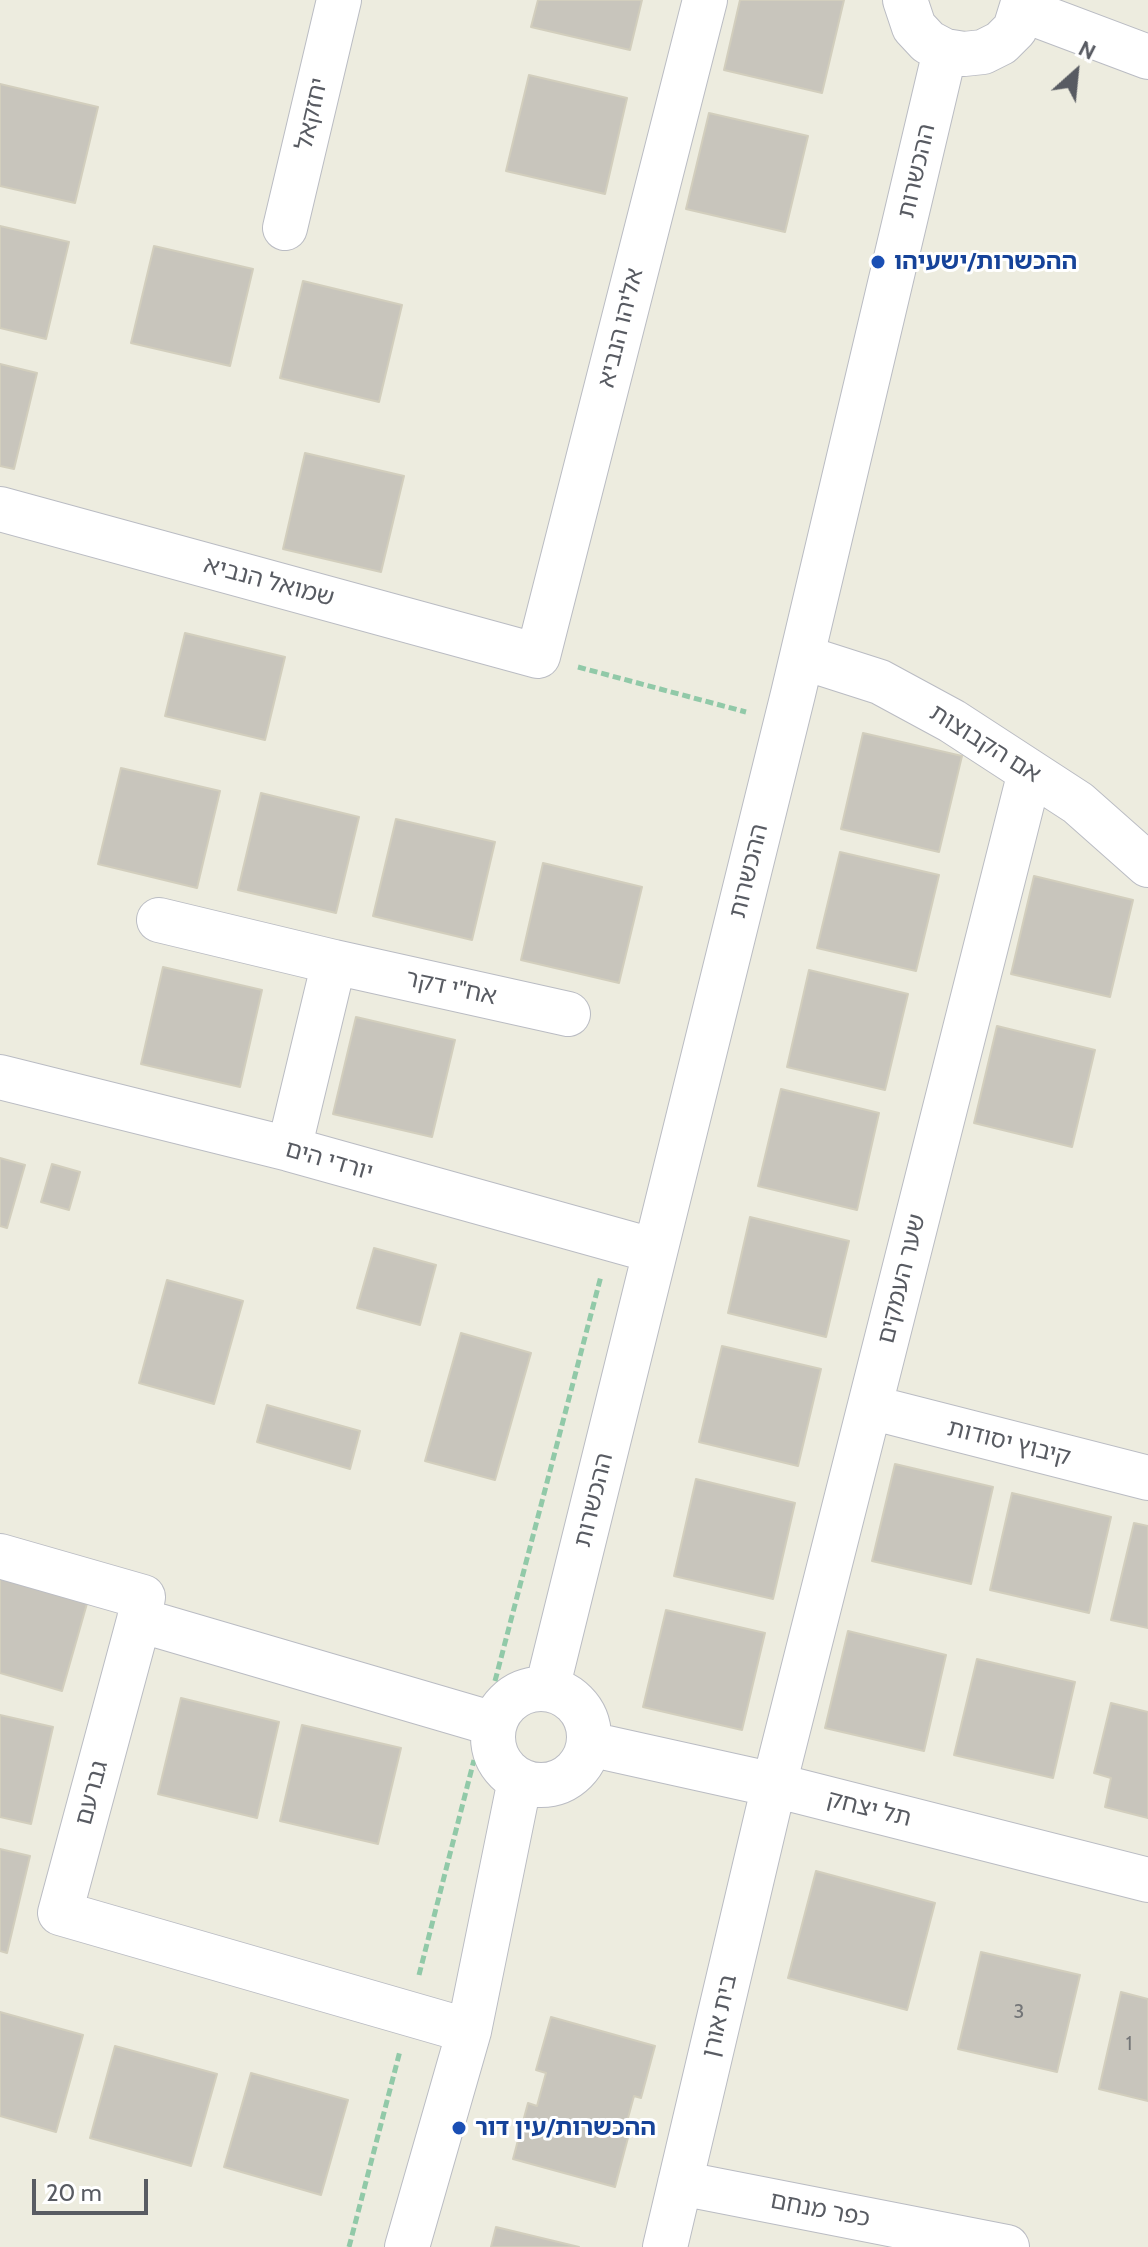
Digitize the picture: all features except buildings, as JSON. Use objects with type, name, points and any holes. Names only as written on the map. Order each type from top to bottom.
[{"type":"street","name":"יחזקאל","points":[[285,228],[339,0]]},
{"type":"street","name":"אליהו הנביא","points":[[538,656],[705,0]]},
{"type":"street","points":[[905,0],[914,27],[928,42],[945,51],[964,54],[983,52],[1001,43],[1015,29],[1024,5],[1148,57]]},
{"type":"street","name":"ההכשרות","points":[[547,1689],[802,657],[945,51]]},
{"type":"street","name":"שמואל הנביא","points":[[0,509],[538,656]]},
{"type":"street","name":"אם הקבוצות","points":[[802,657],[880,682],[952,721],[1078,803],[1148,865]]},
{"type":"street","name":"שער העמקים","points":[[774,1785],[1030,772]]},
{"type":"street","name":"אח\"י דקר","points":[[159,920],[568,1014]]},
{"type":"street","points":[[289,1149],[334,962]]},
{"type":"street","name":"יורדי הים","points":[[0,1077],[289,1149],[655,1251]]},
{"type":"street","name":"קיבוץ יסודות","points":[[870,1407],[1148,1478]]},
{"type":"street","points":[[0,1556],[143,1597],[139,1620],[494,1724]]},
{"type":"street","name":"גברעם","points":[[139,1620],[60,1913],[469,2031]]},
{"type":"street","points":[[547,1689],[568,1697],[583,1712],[590,1733],[582,1763],[568,1777],[549,1785],[520,1780],[501,1764],[495,1752],[494,1724],[499,1713],[515,1696],[547,1689]]},
{"type":"street","name":"תל יצחק","points":[[589,1744],[774,1785],[1148,1880]]},
{"type":"street","points":[[407,2247],[469,2031],[520,1780]]},
{"type":"street","name":"בית אורן","points":[[665,2247],[774,1785]]},
{"type":"street","name":"כפר מנחם","points":[[680,2183],[1007,2247]]},
{"type":"path","points":[[538,656],[758,716]]},
{"type":"place","name":"ההכשרות/ישעיהו","points":[[878,262]]},
{"type":"place","name":"ההכשרות/עין דור","points":[[459,2128]]}]
